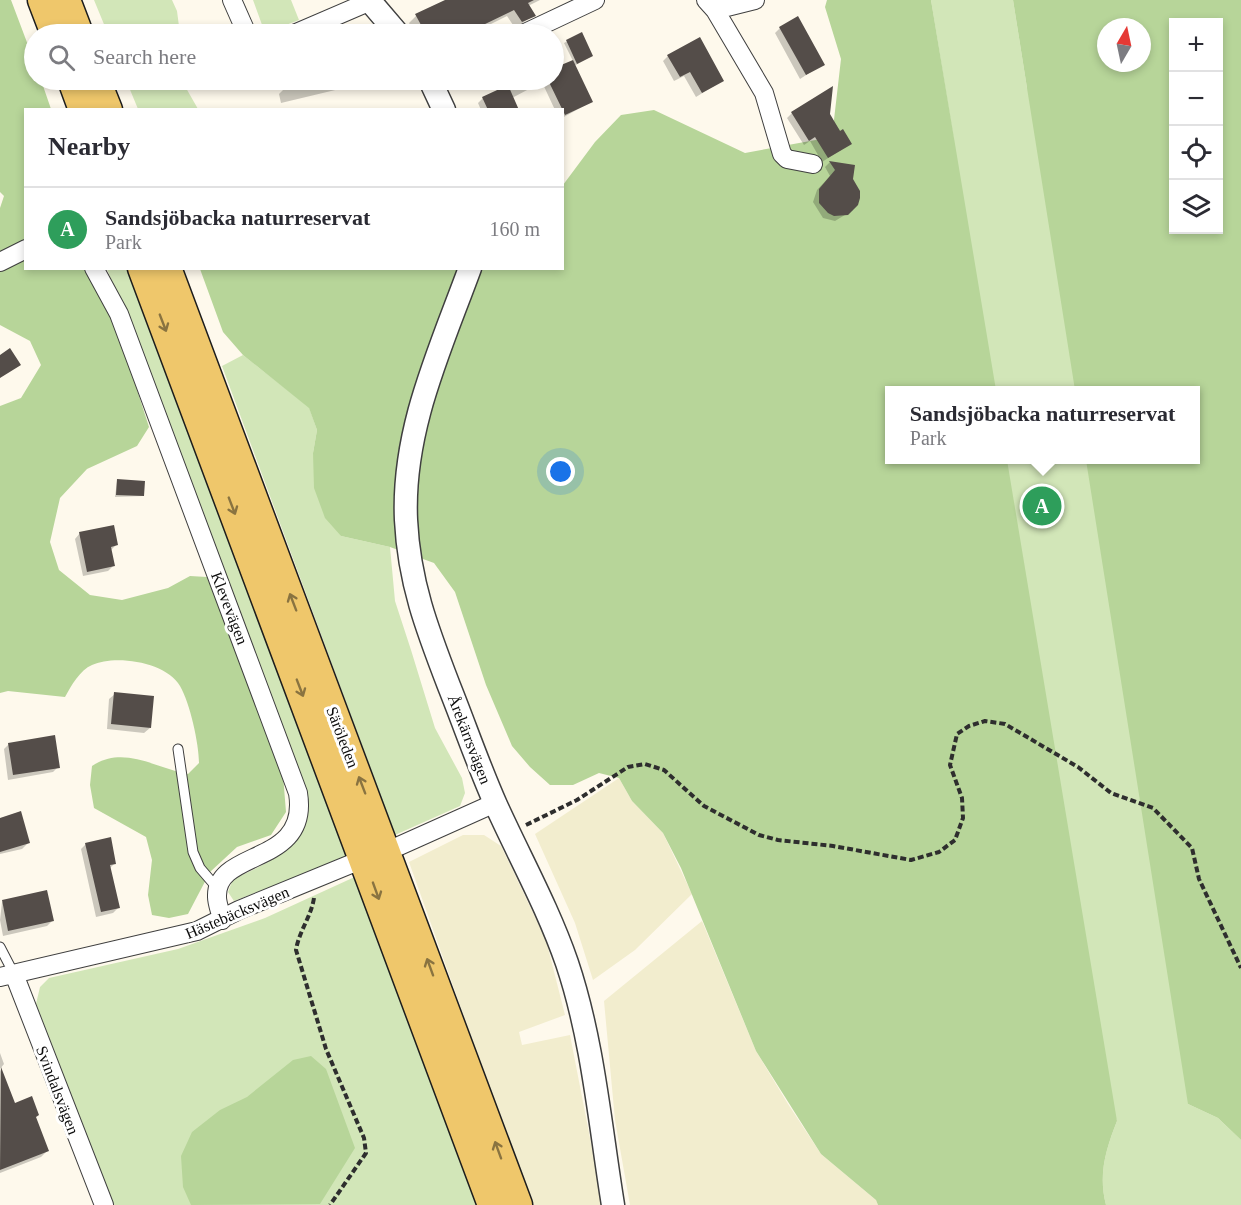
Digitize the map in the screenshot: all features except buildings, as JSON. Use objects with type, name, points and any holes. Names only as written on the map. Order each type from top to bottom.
[{"type":"main road","points":[[42,0],[51,24]]},
{"type":"main road","points":[[66,0],[76,24]]},
{"type":"main road","points":[[76,90],[82,108]]},
{"type":"main road","points":[[100,90],[107,108]]},
{"type":"main road","name":"Säröleden","points":[[143,270],[492,1205]]},
{"type":"main road","name":"Säröleden","points":[[169,270],[518,1205]]},
{"type":"street","points":[[232,0],[243,24]]},
{"type":"street","points":[[317,24],[371,0],[390,24]]},
{"type":"street","points":[[544,24],[595,0]]},
{"type":"street","points":[[755,0],[710,5],[764,93],[782,154],[787,159],[813,164]]},
{"type":"street","points":[[436,90],[443,108]]},
{"type":"street","points":[[0,261],[24,250]]},
{"type":"street","name":"Klevevägen","points":[[95,270],[123,325],[298,793],[299,814],[285,842],[229,873],[218,889]]},
{"type":"street","name":"Årekärrsvägen","points":[[469,270],[444,333],[421,402],[409,468],[406,519],[418,607],[495,803],[549,917],[581,1012],[613,1205]]},
{"type":"street","points":[[399,846],[495,803]]},
{"type":"street","name":"Hästebäcksvägen","points":[[7,976],[171,940],[351,864]]},
{"type":"street","points":[[218,889],[217,897],[222,920]]},
{"type":"street","name":"Svindalsvägen","points":[[7,976],[104,1205]]},
{"type":"lane","points":[[178,749],[193,852],[200,868],[218,889]]},
{"type":"lane","points":[[0,946],[7,976]]},
{"type":"path","points":[[509,832],[577,800],[628,767],[645,764],[664,770],[704,806],[759,835],[778,840],[833,846],[911,860],[939,852],[955,840],[963,818],[962,798],[950,765],[957,734],[969,726],[985,721],[1005,724],[1078,767],[1111,793],[1153,808],[1168,822],[1192,848],[1199,879],[1241,968]]},
{"type":"path","points":[[318,878],[311,913],[298,935],[296,950],[326,1049],[364,1138],[366,1153],[330,1205]]},
{"type":"shaded area","points":[[619,778],[632,801],[663,833],[692,894],[635,950],[593,980],[575,923],[535,834]]},
{"type":"shaded area","points":[[463,835],[484,835],[501,846],[546,940],[565,1015],[519,1032],[522,1045],[570,1035],[603,1205],[531,1205],[409,862]]},
{"type":"shaded area","points":[[702,921],[756,1051],[788,1104],[821,1154],[876,1200],[878,1205],[630,1205],[615,1120],[604,1001]]},
{"type":"green space","points":[[0,0],[11,0],[24,34],[24,90],[44,90],[51,108],[24,108],[24,270],[98,270],[149,427],[137,446],[87,469],[60,498],[50,542],[59,570],[90,595],[122,600],[168,588],[190,576],[207,577],[267,722],[283,775],[286,812],[271,835],[237,847],[210,872],[188,914],[169,918],[152,915],[148,895],[152,860],[146,837],[94,808],[90,785],[92,766],[104,760],[128,758],[140,760],[188,774],[199,763],[193,724],[180,686],[164,671],[153,666],[127,660],[114,660],[88,667],[76,679],[65,697],[8,691],[0,693],[0,406],[21,398],[41,365],[30,341],[0,325],[0,208],[4,196],[0,192]]},
{"type":"green space","points":[[94,0],[172,0],[177,11],[179,24],[104,24]]},
{"type":"green space","points":[[253,0],[291,0],[299,20],[289,24],[262,24]]},
{"type":"green space","points":[[827,0],[931,0],[995,386],[885,386],[885,464],[1008,464],[1117,1121],[1104,1162],[1103,1183],[1106,1205],[878,1205],[876,1200],[821,1154],[756,1051],[681,868],[663,833],[632,801],[619,778],[599,773],[573,785],[550,785],[512,746],[486,685],[455,592],[434,563],[390,547],[341,536],[325,518],[314,488],[313,453],[317,430],[309,408],[243,355],[223,332],[200,270],[564,270],[564,184],[595,142],[621,115],[654,110],[745,153],[832,137],[841,59],[825,7]]},
{"type":"green space","points":[[931,0],[1013,0],[1027,88],[1079,0],[1241,0],[1188,1104],[1218,1118],[1241,1140],[1241,1205],[1106,1205],[1103,1183],[1104,1162],[1117,1121],[790,246],[954,141]]},
{"type":"green space","points":[[1013,0],[1241,0],[1241,1140],[1218,1118],[1188,1104],[1087,464],[1200,464],[1200,386],[1074,386]]},
{"type":"green space","points":[[130,90],[187,90],[197,108],[138,108]]},
{"type":"green space","points":[[107,270],[132,270],[351,856],[234,901],[228,892],[233,879],[284,852],[302,831],[307,819],[308,804],[301,776]]},
{"type":"green space","points":[[243,355],[309,407],[317,430],[313,453],[341,536],[390,547],[395,601],[435,728],[462,778],[465,793],[460,806],[395,835],[222,366]]},
{"type":"green space","points":[[359,875],[481,1205],[114,1205],[36,1004],[40,987],[49,978],[178,949],[265,918]]},
{"type":"green space","points":[[311,1056],[326,1069],[355,1148],[320,1204],[191,1205],[183,1187],[181,1156],[192,1132],[220,1110],[247,1097],[293,1060]]},
{"type":"place","name":"Sandsjöbacka naturreservat","points":[[1042,506]]}]
